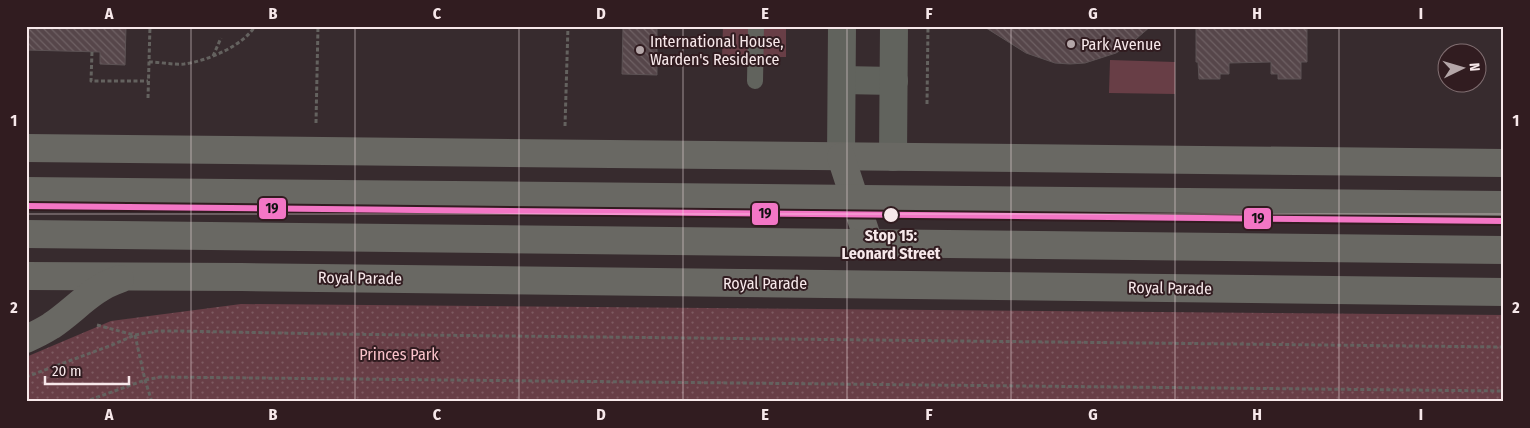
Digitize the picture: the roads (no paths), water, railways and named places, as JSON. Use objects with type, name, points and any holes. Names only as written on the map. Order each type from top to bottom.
[{"type":"highway","points":[[26,148],[1504,164]]},
{"type":"highway","points":[[257,150],[257,193]]},
{"type":"highway","points":[[842,157],[868,200],[869,243]]},
{"type":"highway","points":[[868,200],[893,157]]},
{"type":"highway","points":[[1396,204],[1397,163]]},
{"type":"highway","points":[[26,191],[1504,205]]},
{"type":"highway","points":[[26,234],[1504,250]]},
{"type":"highway","points":[[541,281],[542,240]]},
{"type":"highway","points":[[819,243],[819,283]]},
{"type":"highway","points":[[927,244],[927,284]]},
{"type":"highway","points":[[1397,291],[1398,249]]},
{"type":"highway","name":"Royal Parade","points":[[26,276],[927,284],[1504,292]]},
{"type":"highway","points":[[26,339],[52,326],[102,286],[126,278]]},
{"type":"street","points":[[842,26],[842,157]]},
{"type":"street","points":[[893,157],[894,26]]},
{"type":"street","points":[[842,80],[894,81]]},
{"type":"lane","points":[[755,81],[756,26]]},
{"type":"place","name":"Park Avenue","points":[[1071,44]]},
{"type":"place","name":"International House, Warden's Residence","points":[[640,50]]},
{"type":"place","name":"Stop 15: Leonard Street","points":[[891,215]]},
{"type":"park label","name":"Princes Park","points":[[399,354]]}]
